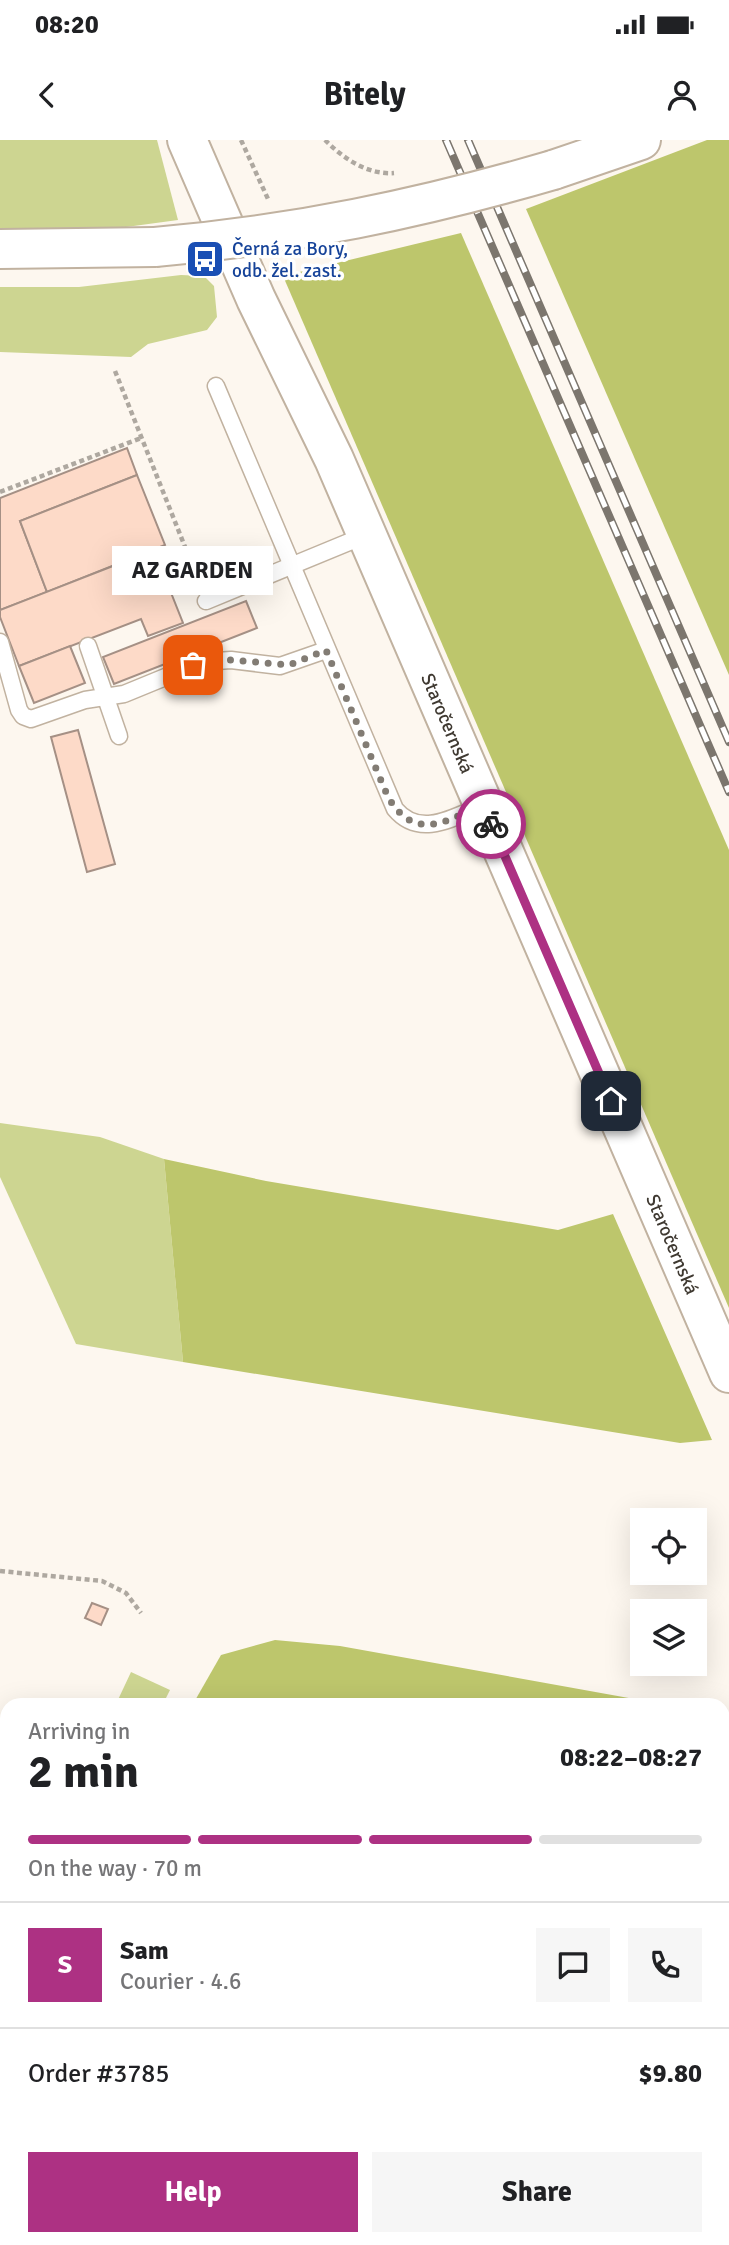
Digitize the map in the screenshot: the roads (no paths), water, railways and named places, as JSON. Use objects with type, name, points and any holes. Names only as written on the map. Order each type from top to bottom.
[{"type":"main road","name":"Staročernská","points":[[187,140],[256,299],[334,459]]},
{"type":"main road","name":"Staročernská","points":[[214,140],[273,289],[334,459],[729,1373]]},
{"type":"main road","points":[[0,249],[155,247],[222,241],[357,220],[433,204],[553,170],[640,140]]},
{"type":"lane","points":[[216,386],[388,797],[402,818],[422,825],[433,824],[483,805]]},
{"type":"lane","points":[[206,601],[366,535]]},
{"type":"lane","points":[[0,642],[19,710],[27,719],[85,700],[124,694],[202,662],[231,660],[279,666],[289,665],[326,650]]},
{"type":"lane","points":[[88,646],[119,736]]},
{"type":"railway","points":[[446,140],[729,792]]},
{"type":"railway","points":[[468,140],[729,742]]},
{"type":"place","name":"Černá za Bory, odb. žel. zast.","points":[[205,259]]},
{"type":"place","name":"AZ GARDEN","points":[[193,665]]}]
